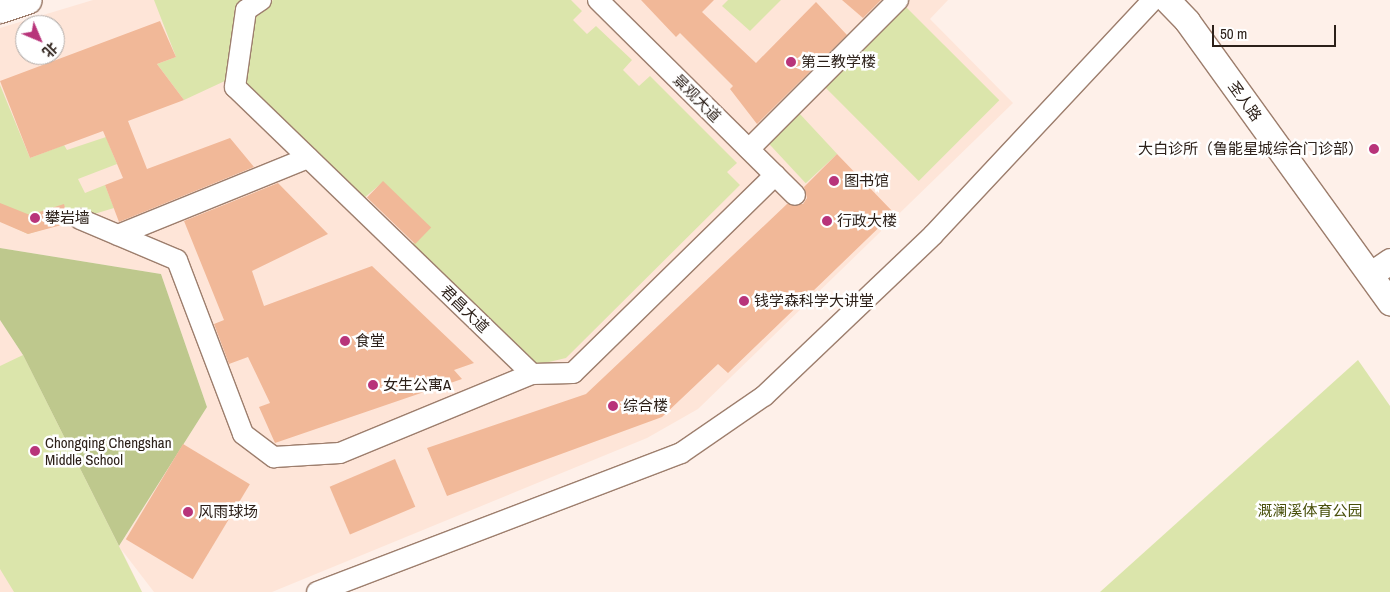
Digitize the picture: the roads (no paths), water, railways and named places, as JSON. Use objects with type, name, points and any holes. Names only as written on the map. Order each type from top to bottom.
[{"type":"main road","points":[[0,8],[28,0]]},
{"type":"street","name":"君昌大道","points":[[261,0],[246,10],[235,87],[532,374]]},
{"type":"street","name":"景观大道","points":[[598,0],[795,195]]},
{"type":"street","points":[[749,149],[898,0]]},
{"type":"street","points":[[317,592],[681,454],[764,396],[933,235],[1153,0]]},
{"type":"street","name":"圣人路","points":[[1167,0],[1187,21],[1381,268],[1390,302]]},
{"type":"street","points":[[118,235],[308,158]]},
{"type":"street","points":[[80,219],[177,260],[243,434],[274,457],[340,454],[532,374],[572,373],[775,175]]},
{"type":"place","name":"第三教学楼","points":[[791,62]]},
{"type":"place","name":"大白诊所（鲁能星城综合门诊部）","points":[[1374,149]]},
{"type":"place","name":"图书馆","points":[[834,181]]},
{"type":"place","name":"攀岩墙","points":[[35,218]]},
{"type":"place","name":"行政大楼","points":[[827,221]]},
{"type":"place","name":"钱学森科学大讲堂","points":[[744,301]]},
{"type":"place","name":"食堂","points":[[345,341]]},
{"type":"place","name":"女生公寓A","points":[[373,385]]},
{"type":"place","name":"综合楼","points":[[613,406]]},
{"type":"place","name":"Chongqing Chengshan Middle School","points":[[35,451]]},
{"type":"place","name":"风雨球场","points":[[188,512]]},
{"type":"park label","name":"溉澜溪体育公园","points":[[1310,511]]}]
